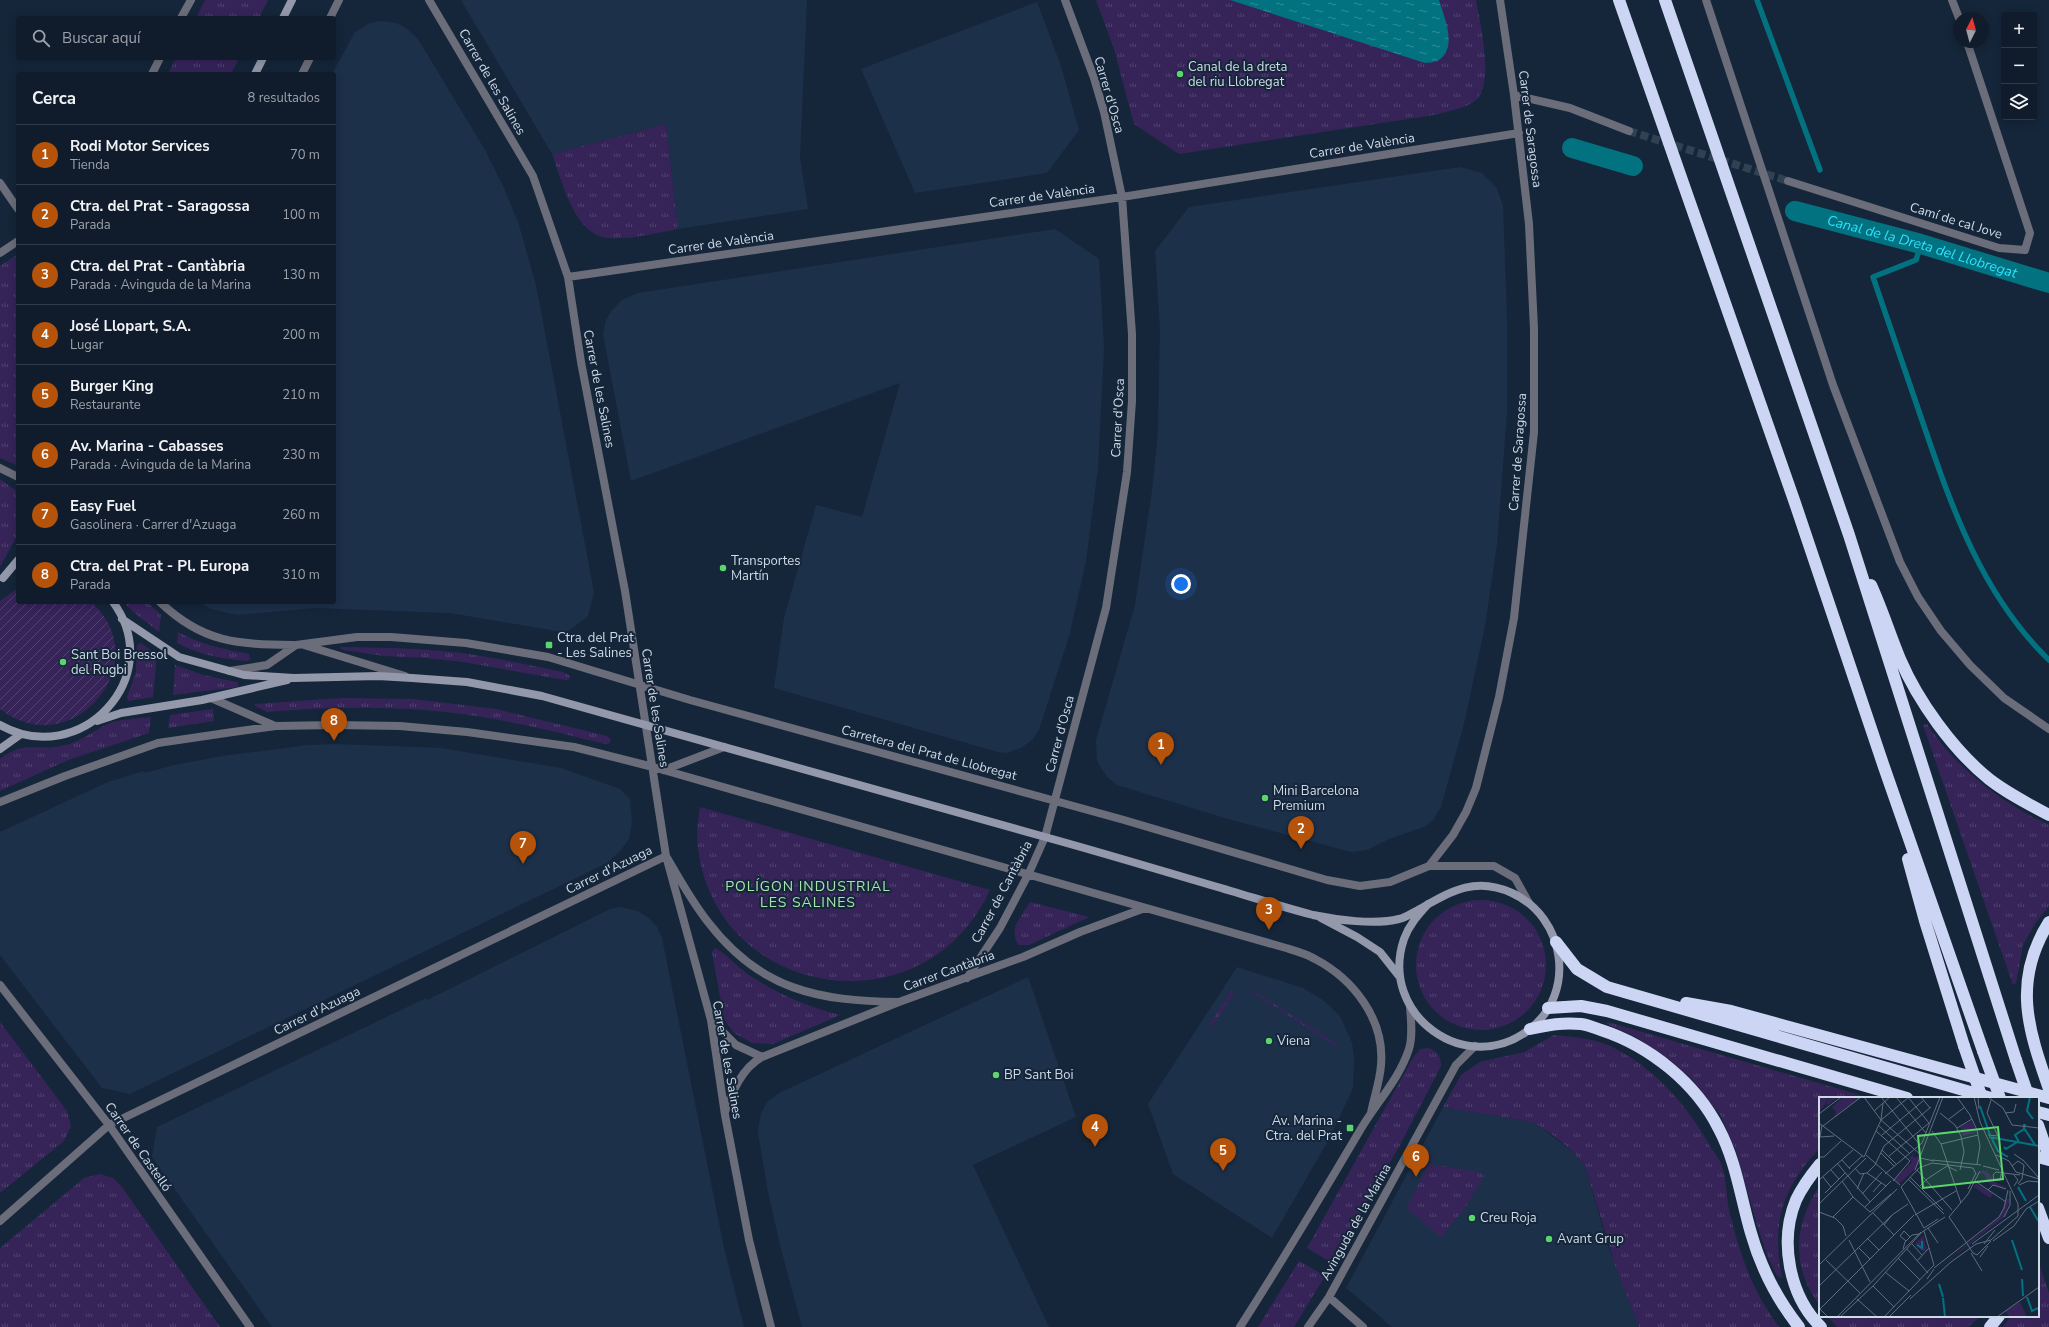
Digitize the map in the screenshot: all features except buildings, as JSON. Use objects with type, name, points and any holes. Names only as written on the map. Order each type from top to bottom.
[{"type":"highway","points":[[1619,0],[1795,503],[1884,767],[2000,1097]]},
{"type":"highway","points":[[1665,0],[1849,535],[2029,1097]]},
{"type":"highway","points":[[1849,535],[1880,604],[1900,660],[1930,712],[1965,757],[1989,778],[2014,796],[2049,815]]},
{"type":"highway","points":[[1884,767],[1925,921],[1982,1097]]},
{"type":"highway","points":[[2049,922],[2032,953],[2027,981],[2027,1010],[2041,1067],[2049,1089]]},
{"type":"highway","points":[[1556,942],[1577,969],[1607,987],[1988,1097]]},
{"type":"highway","points":[[1652,1001],[1685,1003],[1731,1011],[2049,1098]]},
{"type":"highway","points":[[1548,1008],[1581,1006],[1607,1011],[1904,1097]]},
{"type":"highway","points":[[1530,1029],[1558,1023],[1583,1024],[1613,1034],[1643,1048],[1672,1070],[1700,1100],[1719,1129],[1732,1162],[1750,1232],[1767,1280],[1799,1327]]},
{"type":"highway","points":[[2039,1112],[2049,1115]]},
{"type":"highway","points":[[2039,1128],[2049,1157]]},
{"type":"highway","points":[[2039,1135],[2049,1138]]},
{"type":"highway","points":[[2039,1157],[2049,1160]]},
{"type":"highway","points":[[1819,1165],[1803,1187],[1796,1201],[1788,1234],[1788,1251],[1791,1276],[1802,1301],[1814,1320],[1821,1327]]},
{"type":"highway","points":[[2039,1211],[2049,1238]]},
{"type":"highway","points":[[1990,1327],[1998,1317]]},
{"type":"street","points":[[182,16],[191,0]]},
{"type":"street","points":[[284,16],[292,0]]},
{"type":"street","points":[[331,16],[339,0]]},
{"type":"street","name":"Carrer de les Salines","points":[[429,0],[532,176],[568,277],[581,362],[625,591],[666,856],[711,1020],[725,1115],[749,1240],[771,1327]]},
{"type":"street","name":"Carrer d'Osca","points":[[1045,837],[1106,608],[1127,472],[1132,401],[1132,334],[1122,197],[1104,112],[1094,78],[1065,0]]},
{"type":"street","name":"Carrer de Saragossa","points":[[1429,866],[1460,824],[1476,788],[1499,697],[1514,618],[1534,432],[1534,330],[1529,224],[1519,133],[1500,0]]},
{"type":"street","points":[[1706,0],[1833,385],[1900,562],[1941,631],[1970,665],[2004,698],[2049,729]]},
{"type":"street","points":[[1952,0],[1957,12]]},
{"type":"street","name":"Camí de cal Jove","points":[[1788,181],[1999,248],[2025,250],[2030,233],[1969,48]]},
{"type":"street","points":[[153,72],[159,60]]},
{"type":"street","points":[[256,72],[262,60]]},
{"type":"street","points":[[303,72],[309,60]]},
{"type":"street","points":[[1514,95],[1570,108],[1630,131]]},
{"type":"street","name":"Carrer de València","points":[[568,277],[1122,197],[1519,133]]},
{"type":"street","points":[[0,183],[16,206]]},
{"type":"street","points":[[0,253],[16,242]]},
{"type":"street","points":[[0,468],[16,476]]},
{"type":"street","points":[[1,579],[16,562]]},
{"type":"street","points":[[1,579],[16,573]]},
{"type":"street","points":[[92,722],[113,702],[126,676],[129,647],[122,619],[113,604]]},
{"type":"street","points":[[163,604],[200,632],[216,638],[239,643],[298,644],[412,678]]},
{"type":"street","points":[[122,619],[179,656],[244,674],[294,678],[378,676],[467,682],[542,696],[646,726],[724,746],[1315,915],[1362,921],[1400,919],[1446,893],[1467,887],[1489,886],[1510,892],[1529,903],[1546,920],[1556,942],[1560,969],[1554,996],[1548,1008],[1530,1029],[1504,1043],[1474,1046],[1455,1043],[1437,1034],[1422,1022],[1410,1007],[1403,992],[1399,976],[1399,956],[1404,937],[1414,919],[1428,904]]},
{"type":"street","name":"Carretera del Prat de Llobregat","points":[[229,671],[267,665],[298,644],[357,637],[391,637],[466,643],[548,657],[639,683],[690,700],[1055,801],[1292,871],[1345,884],[1360,886],[1390,882],[1429,866],[1494,866],[1515,878],[1529,903]]},
{"type":"street","points":[[0,725],[21,734],[54,737],[68,734],[92,722],[121,713],[211,698],[294,678]]},
{"type":"street","points":[[211,698],[276,726]]},
{"type":"street","points":[[0,802],[65,776],[158,743],[276,726],[400,726],[467,732],[574,747],[664,770],[1029,873],[1314,958],[1341,975],[1359,994],[1371,1014],[1380,1040],[1381,1065],[1371,1113]]},
{"type":"street","points":[[0,749],[21,734]]},
{"type":"street","points":[[664,770],[724,746]]},
{"type":"street","name":"Carrer de Cantàbria","points":[[967,978],[1000,928],[1029,873],[1045,837]]},
{"type":"street","points":[[666,856],[708,923],[739,955],[773,980],[796,990],[830,998],[868,1002],[898,1002]]},
{"type":"street","name":"Carrer d'Azuaga","points":[[0,1221],[110,1125],[666,856]]},
{"type":"street","name":"Carrer Cantàbria","points":[[725,1115],[734,1088],[754,1061],[762,1057],[898,1002],[967,978],[1145,908]]},
{"type":"street","points":[[1315,915],[1357,936],[1380,952],[1399,976]]},
{"type":"street","name":"Carrer de Castelló","points":[[0,985],[110,1125],[250,1327]]},
{"type":"street","points":[[1240,1327],[1292,1245],[1371,1113],[1389,1089],[1407,1054],[1411,1038],[1410,1007]]},
{"type":"street","points":[[711,1020],[736,1045],[762,1057]]},
{"type":"street","name":"Avinguda de la Marina","points":[[1308,1327],[1329,1297],[1456,1065],[1474,1046]]},
{"type":"street","points":[[1329,1297],[1363,1327]]},
{"type":"shaded area","points":[[461,0],[807,0],[800,157],[808,209],[678,229],[666,124],[552,154]]},
{"type":"shaded area","points":[[1037,2],[1061,66],[1079,130],[1047,173],[915,193],[861,69]]},
{"type":"shaded area","points":[[380,21],[396,23],[406,28],[418,39],[485,150],[504,188],[519,225],[536,285],[594,592],[588,616],[570,630],[562,632],[450,613],[314,608],[237,615],[211,609],[203,604],[336,604],[336,72],[333,72],[355,32],[370,23]]},
{"type":"shaded area","points":[[1460,167],[1482,173],[1496,187],[1503,205],[1507,319],[1507,413],[1497,544],[1485,626],[1464,724],[1441,807],[1433,820],[1424,827],[1389,839],[1367,850],[1351,852],[1228,819],[1117,785],[1107,777],[1097,760],[1096,740],[1135,605],[1152,491],[1158,431],[1160,329],[1155,251],[1189,207]]},
{"type":"shaded area","points":[[1055,229],[1099,259],[1104,348],[1098,468],[1086,561],[1070,633],[1039,730],[1032,740],[1021,748],[1007,753],[998,752],[774,688],[784,618],[816,505],[862,517],[900,383],[631,481],[603,334],[606,320],[611,311],[622,300],[638,293]]},
{"type":"shaded area","points":[[335,744],[441,748],[561,768],[620,789],[630,799],[632,822],[629,839],[620,851],[607,863],[130,1094],[102,1088],[0,955],[0,832],[108,782],[144,771],[145,773],[174,765],[222,756],[309,745]]},
{"type":"shaded area","points":[[619,907],[638,911],[649,918],[657,927],[662,938],[724,1248],[744,1327],[272,1327],[152,1157],[157,1127],[426,998],[427,1000],[610,909]]},
{"type":"shaded area","points":[[1237,967],[1303,988],[1323,1000],[1340,1016],[1352,1043],[1354,1058],[1353,1088],[1348,1099],[1329,1139],[1272,1238],[1173,1174],[1148,1104]]},
{"type":"shaded area","points":[[1028,977],[1076,1117],[973,1165],[1049,1327],[802,1327],[781,1249],[768,1192],[758,1132],[761,1114],[767,1102],[779,1093]]},
{"type":"shaded area","points":[[1443,1107],[1532,1122],[1575,1154],[1585,1166],[1607,1243],[1639,1327],[1392,1327],[1346,1288]]},
{"type":"green space","points":[[205,0],[268,0],[260,16],[197,16]]},
{"type":"green space","points":[[1096,0],[1476,0],[1483,37],[1485,79],[1482,91],[1473,102],[1457,109],[1434,115],[1179,154],[1134,124],[1114,49]]},
{"type":"green space","points":[[175,60],[238,60],[232,72],[169,72]]},
{"type":"green space","points":[[666,124],[678,229],[625,238],[608,238],[596,235],[586,227],[571,205],[552,154]]},
{"type":"green space","points":[[16,255],[16,465],[0,458],[0,266]]},
{"type":"green space","points":[[0,479],[16,491],[16,538],[0,567]]},
{"type":"green space","points":[[16,590],[16,604],[93,604],[110,626],[115,652],[111,677],[98,699],[78,716],[54,724],[27,723],[0,709],[0,601]]},
{"type":"green space","points":[[126,604],[149,604],[161,615],[159,632],[132,611]]},
{"type":"green space","points":[[178,632],[204,643],[249,654],[250,659],[248,661],[229,659],[194,651],[177,643]]},
{"type":"green space","points":[[141,643],[157,655],[153,697],[128,701],[127,697],[136,672],[137,645]]},
{"type":"green space","points":[[340,648],[414,649],[469,654],[562,672],[569,675],[570,678],[565,680],[463,662],[427,658],[384,656],[343,650]]},
{"type":"green space","points":[[175,665],[203,675],[236,682],[238,683],[238,687],[173,695]]},
{"type":"green space","points":[[341,698],[413,699],[496,709],[607,736],[611,740],[609,744],[606,744],[506,721],[446,712],[356,708],[267,712],[255,706],[255,704]]},
{"type":"green space","points":[[213,709],[214,721],[168,728],[170,715]]},
{"type":"green space","points":[[151,717],[149,733],[68,760],[0,791],[0,759],[8,753],[30,747],[61,746],[80,740],[113,722]]},
{"type":"green space","points":[[1927,724],[1952,755],[1981,783],[2014,806],[2049,825],[2049,906],[2036,922],[2023,945],[2016,983],[2013,985],[1923,725]]},
{"type":"green space","points":[[700,807],[990,890],[958,937],[916,966],[869,980],[820,978],[774,962],[736,932],[709,889],[697,834]]},
{"type":"green space","points":[[1481,900],[1494,901],[1506,905],[1527,919],[1541,940],[1545,952],[1545,978],[1541,990],[1527,1011],[1506,1025],[1494,1029],[1481,1030],[1468,1029],[1456,1025],[1435,1011],[1421,990],[1417,978],[1416,965],[1417,952],[1421,940],[1435,919],[1456,905],[1468,901]]},
{"type":"green space","points":[[1030,902],[1089,917],[1029,945],[1019,945],[1016,939],[1015,928]]},
{"type":"green space","points":[[715,948],[749,975],[782,994],[816,1008],[840,1015],[773,1044],[752,1043],[734,1033],[724,1019],[712,952]]},
{"type":"green space","points":[[1252,990],[1337,1044],[1337,1047],[1250,991]]},
{"type":"green space","points":[[1231,991],[1234,993],[1212,1027],[1210,1024]]},
{"type":"green space","points":[[0,1022],[67,1111],[71,1126],[64,1141],[0,1193]]},
{"type":"green space","points":[[1608,1022],[1867,1097],[1819,1097],[1819,1149],[1796,1178],[1788,1192],[1779,1224],[1779,1259],[1782,1278],[1777,1276],[1767,1255],[1736,1151],[1721,1116],[1692,1079],[1671,1061],[1636,1037],[1605,1023]]},
{"type":"green space","points":[[1554,1035],[1597,1041],[1626,1054],[1655,1076],[1681,1103],[1721,1164],[1724,1172],[1730,1214],[1743,1259],[1755,1287],[1779,1327],[1639,1327],[1616,1268],[1585,1166],[1580,1159],[1561,1141],[1532,1122],[1443,1107],[1461,1075],[1480,1062],[1524,1052]]},
{"type":"green space","points":[[1428,1048],[1438,1054],[1441,1066],[1400,1145],[1332,1263],[1307,1248],[1414,1056],[1420,1049]]},
{"type":"green space","points":[[1429,1164],[1479,1172],[1484,1176],[1465,1208],[1441,1237],[1406,1208]]},
{"type":"green space","points":[[100,1174],[113,1178],[122,1187],[220,1327],[0,1327],[0,1248],[84,1178]]},
{"type":"green space","points":[[1819,1187],[1819,1304],[1804,1276],[1800,1261],[1800,1231],[1811,1200]]},
{"type":"green space","points":[[1299,1261],[1325,1276],[1294,1327],[1258,1327]]},
{"type":"green space","points":[[2039,1264],[2049,1293],[2049,1327],[2003,1327],[2010,1317],[2039,1317]]},
{"type":"green space","points":[[1828,1317],[1980,1317],[1968,1327],[1837,1327]]},
{"type":"water","points":[[1230,0],[1439,0],[1449,41],[1444,56],[1437,61],[1425,63]]},
{"type":"waterway","points":[[1757,0],[1820,170]]},
{"type":"waterway","name":"Canal de la Dreta del Llobregat","points":[[1572,148],[1633,166]]},
{"type":"waterway","name":"Canal de la Dreta del Llobregat","points":[[1795,211],[1921,244],[2049,283]]},
{"type":"waterway","name":"Canal de la Dreta del Llobregat","points":[[1821,211],[1821,217]]},
{"type":"waterway","points":[[1921,244],[1916,260],[1873,277],[1935,458],[1959,521],[1988,580],[2006,608],[2026,635],[2049,660]]},
{"type":"tunnel","points":[[1629,131],[1788,181]]},
{"type":"place","name":"Canal de la dreta del riu Llobregat","points":[[1180,74]]},
{"type":"place","name":"Transportes Martín","points":[[723,568]]},
{"type":"place","name":"Ctra. del Prat - Les Salines","points":[[549,645]]},
{"type":"place","name":"Sant Boi Bressol del Rugbi","points":[[63,662]]},
{"type":"place","name":"Ctra. del Prat - Pl. Europa","points":[[334,741]]},
{"type":"place","name":"Rodi Motor Services","points":[[1161,765]]},
{"type":"place","name":"Mini Barcelona Premium","points":[[1265,798]]},
{"type":"place","name":"Ctra. del Prat - Saragossa","points":[[1301,849]]},
{"type":"place","name":"Easy Fuel","points":[[523,864]]},
{"type":"place","name":"Ctra. del Prat - Cantàbria","points":[[1269,930]]},
{"type":"place","name":"Viena","points":[[1269,1041]]},
{"type":"place","name":"BP Sant Boi","points":[[996,1075]]},
{"type":"place","name":"Av. Marina - Ctra. del Prat","points":[[1350,1128]]},
{"type":"place","name":"José Llopart, S.A.","points":[[1095,1147]]},
{"type":"place","name":"Burger King","points":[[1223,1171]]},
{"type":"place","name":"Av. Marina - Cabasses","points":[[1416,1177]]},
{"type":"place","name":"Creu Roja","points":[[1472,1218]]},
{"type":"place","name":"Avant Grup","points":[[1549,1239]]},
{"type":"district","name":"POLÍGON INDUSTRIAL LES SALINES","points":[[808,894]]}]
